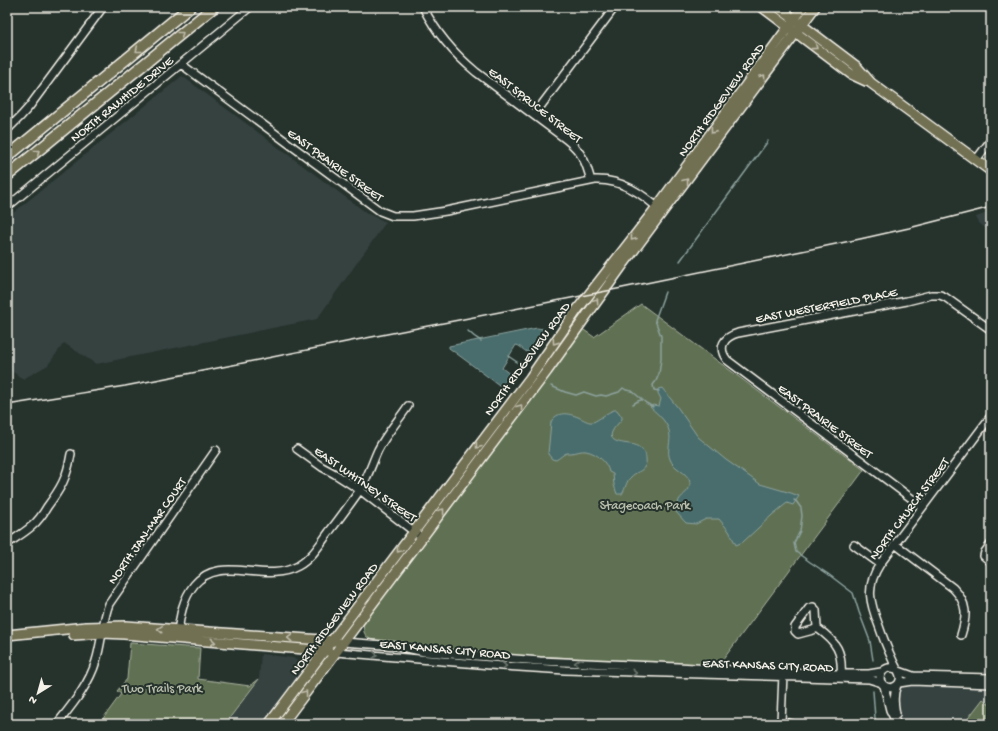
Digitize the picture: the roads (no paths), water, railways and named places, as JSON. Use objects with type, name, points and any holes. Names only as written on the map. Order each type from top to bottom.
[{"type":"highway","points":[[7,157],[190,7]]},
{"type":"highway","points":[[7,176],[214,7]]},
{"type":"main road","points":[[762,7],[851,74],[871,83],[991,171]]},
{"type":"main road","points":[[778,7],[856,66],[871,83]]},
{"type":"main road","name":"NORTH RIDGEVIEW ROAD","points":[[798,22],[803,7]]},
{"type":"main road","name":"NORTH RIDGEVIEW ROAD","points":[[282,724],[547,370],[660,209],[792,30],[798,22],[815,7]]},
{"type":"main road","name":"NORTH RIDGEVIEW ROAD","points":[[273,723],[331,641],[530,378],[577,310],[660,209]]},
{"type":"main road","name":"EAST KANSAS CITY ROAD","points":[[7,641],[61,636],[126,626],[178,634],[336,652]]},
{"type":"main road","name":"EAST KANSAS CITY ROAD","points":[[7,635],[103,630]]},
{"type":"main road","name":"EAST KANSAS CITY ROAD","points":[[178,634],[343,642]]},
{"type":"street","points":[[7,130],[29,106],[103,7]]},
{"type":"street","name":"NORTH RAWHIDE DRIVE","points":[[7,207],[250,7]]},
{"type":"street","name":"EAST SPRUCE STREET","points":[[423,7],[446,44],[462,60],[577,149],[584,158],[591,181]]},
{"type":"street","points":[[534,115],[615,7]]},
{"type":"street","name":"EAST PRAIRIE STREET","points":[[181,64],[368,203],[380,211],[393,216],[413,216],[446,211],[591,181]]},
{"type":"street","points":[[976,160],[991,140]]},
{"type":"street","points":[[591,181],[610,180],[629,187],[641,194],[660,209]]},
{"type":"street","name":"EAST WESTERFIELD PLACE","points":[[722,347],[730,336],[738,333],[907,301],[931,295],[940,295],[945,297],[991,330]]},
{"type":"street","name":"EAST PRAIRIE STREET","points":[[722,347],[723,355],[727,360],[923,507]]},
{"type":"street","points":[[178,634],[185,599],[200,579],[210,573],[220,570],[270,573],[282,572],[298,566],[307,560],[366,482],[382,443],[408,406]]},
{"type":"street","name":"NORTH CHURCH STREET","points":[[898,670],[873,612],[870,597],[872,579],[876,569],[991,416]]},
{"type":"street","name":"EAST WHITNEY STREET","points":[[297,448],[322,467],[360,490],[422,537]]},
{"type":"street","name":"NORTH JAN-MAR COURT","points":[[57,724],[78,696],[92,673],[96,662],[106,611],[109,604],[216,450]]},
{"type":"street","points":[[7,544],[33,526],[56,496],[67,474],[71,454]]},
{"type":"street","points":[[895,544],[958,593],[964,605],[966,614],[965,623],[960,635]]},
{"type":"street","points":[[991,544],[984,556],[991,562]]},
{"type":"street","points":[[854,545],[880,564]]},
{"type":"street","points":[[817,628],[830,638],[837,647],[841,660],[841,676]]},
{"type":"street","name":"EAST KANSAS CITY ROAD","points":[[343,642],[397,646],[425,652],[540,661],[678,667],[783,674]]},
{"type":"street","name":"NORTH CHURCH STREET","points":[[883,670],[887,657],[886,645]]},
{"type":"street","name":"EAST KANSAS CITY ROAD","points":[[336,652],[565,670],[841,676],[869,679],[883,685]]},
{"type":"street","points":[[897,724],[890,710],[880,676],[883,670],[888,667],[892,667],[913,676],[991,678]]},
{"type":"street","name":"EAST KANSAS CITY ROAD","points":[[841,676],[869,674],[883,670]]},
{"type":"street","points":[[897,724],[894,693],[901,679],[901,675],[898,670]]},
{"type":"street","points":[[781,722],[783,674]]},
{"type":"street","points":[[883,685],[888,688],[893,688],[898,684],[912,681],[991,684]]},
{"type":"street","points":[[767,724],[781,722],[792,724]]},
{"type":"water","points":[[537,328],[544,329],[546,331],[530,352],[516,345],[502,368],[511,376],[506,385],[502,386],[449,348],[449,346]]},
{"type":"water","points":[[662,388],[698,437],[726,460],[760,484],[799,496],[793,505],[787,503],[743,542],[736,545],[729,531],[719,519],[706,519],[696,524],[686,523],[676,512],[679,500],[688,490],[690,482],[689,479],[674,465],[670,459],[670,432],[663,420],[650,407],[653,405],[659,406],[661,399],[658,389]]},
{"type":"water","points":[[614,410],[617,410],[622,419],[612,432],[611,436],[613,439],[615,441],[636,446],[645,453],[646,458],[644,468],[629,479],[622,494],[617,494],[613,474],[609,472],[604,461],[598,456],[584,451],[567,453],[556,460],[552,459],[548,454],[551,422],[556,416],[567,414],[593,422]]},
{"type":"waterway","points":[[680,261],[768,141]]},
{"type":"waterway","points":[[659,391],[654,390],[653,385],[659,374],[661,359],[661,336],[655,320],[665,292]]},
{"type":"waterway","points":[[468,331],[481,341]]},
{"type":"waterway","points":[[508,356],[523,366]]},
{"type":"waterway","points":[[551,386],[576,395],[584,392],[596,396],[606,396],[619,392],[623,388],[632,391],[653,407]]},
{"type":"waterway","points":[[633,404],[641,400]]},
{"type":"waterway","points":[[794,500],[801,508],[802,516],[800,531],[794,543],[796,552],[853,593],[870,641],[873,660]]},
{"type":"waterway","points":[[873,691],[875,718],[877,724]]},
{"type":"railway","points":[[7,405],[125,386],[622,288],[860,239],[991,207]]},
{"type":"park label","name":"Stagecoach Park","points":[[645,504]]},
{"type":"park label","name":"Two Trails Park","points":[[162,687]]}]
